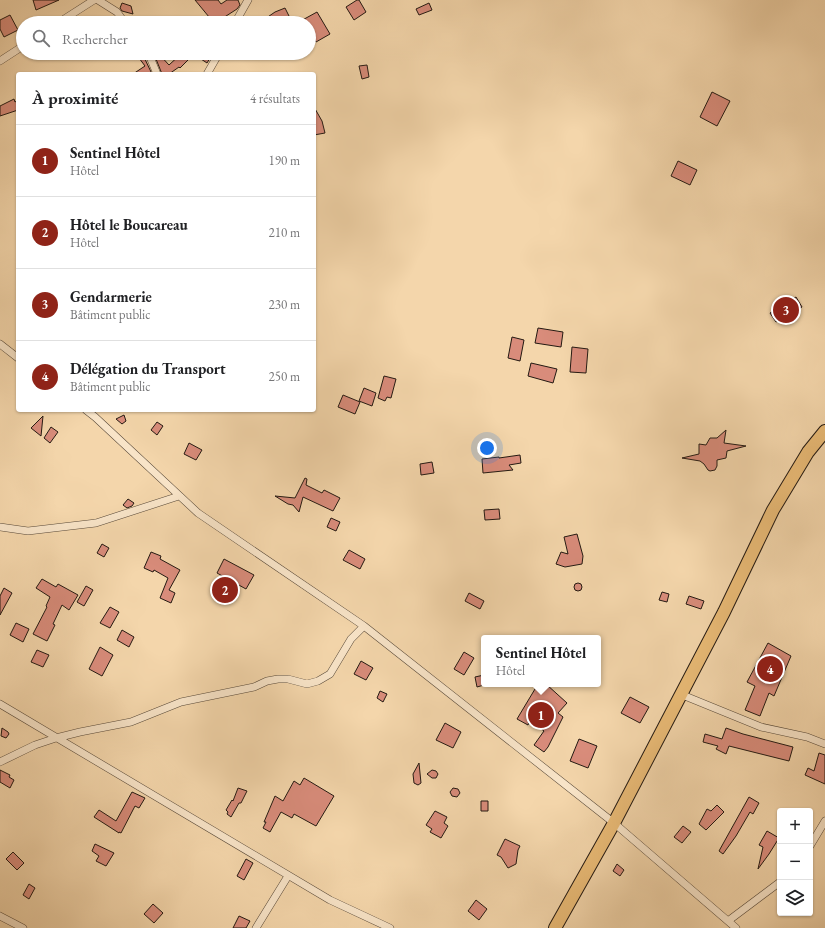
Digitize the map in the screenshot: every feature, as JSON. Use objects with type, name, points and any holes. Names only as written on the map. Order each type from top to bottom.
[{"type":"main road","points":[[555,928],[614,823],[724,612],[773,510],[808,452],[825,431]]},
{"type":"street","points":[[69,16],[94,0]]},
{"type":"street","points":[[98,0],[117,12],[120,16]]},
{"type":"street","points":[[239,16],[248,0]]},
{"type":"street","points":[[0,61],[16,51]]},
{"type":"street","points":[[151,60],[155,72]]},
{"type":"street","points":[[209,72],[215,60]]},
{"type":"street","points":[[0,344],[16,356]]},
{"type":"street","points":[[89,412],[198,513],[364,626],[614,823],[736,928]]},
{"type":"street","points":[[0,527],[28,531],[96,523],[179,496]]},
{"type":"street","points":[[0,762],[35,745],[56,738],[131,722],[182,702],[254,687],[267,682],[288,679],[307,684],[318,681],[330,674],[351,639],[364,626]]},
{"type":"street","points":[[680,694],[761,727],[807,737],[825,744]]},
{"type":"street","points":[[0,704],[288,876],[330,900],[390,928]]},
{"type":"street","points":[[811,844],[825,821]]},
{"type":"street","points":[[256,928],[288,876]]},
{"type":"street","points":[[728,921],[777,884]]},
{"type":"street","points":[[0,916],[23,928]]},
{"type":"building","points":[[33,0],[59,0],[36,10]]},
{"type":"building","points":[[195,0],[218,0],[221,4],[227,0],[238,0],[240,5],[237,9],[226,16],[208,16]]},
{"type":"building","points":[[359,0],[366,12],[354,20],[346,7]]},
{"type":"building","points":[[122,3],[131,6],[133,14],[122,11],[120,8]]},
{"type":"building","points":[[429,3],[432,10],[419,15],[416,9]]},
{"type":"building","points":[[285,8],[289,16],[269,16]]},
{"type":"building","points":[[317,12],[330,34],[316,42],[316,16],[310,16]]},
{"type":"building","points":[[10,15],[16,26],[16,31],[4,37],[0,29],[0,20]]},
{"type":"building","points":[[140,60],[145,60],[151,72],[136,72],[145,66]]},
{"type":"building","points":[[156,60],[164,60],[169,65],[174,60],[188,60],[180,68],[179,67],[172,72],[161,72]]},
{"type":"building","points":[[367,65],[369,77],[362,79],[359,66]]},
{"type":"building","points":[[712,92],[730,101],[717,126],[700,117]]},
{"type":"building","points":[[14,99],[16,101],[16,111],[0,116],[0,106]]},
{"type":"building","points":[[316,110],[322,121],[325,133],[316,135]]},
{"type":"building","points":[[678,161],[697,170],[690,185],[671,176]]},
{"type":"building","points":[[796,297],[802,307],[776,322],[770,313]]},
{"type":"building","points":[[538,328],[563,332],[561,347],[535,343]]},
{"type":"building","points":[[512,337],[524,340],[520,361],[508,358]]},
{"type":"building","points":[[572,347],[588,349],[586,373],[570,372]]},
{"type":"building","points":[[531,363],[557,369],[553,383],[528,376]]},
{"type":"building","points":[[384,376],[396,379],[391,398],[387,397],[385,401],[378,398]]},
{"type":"building","points":[[364,388],[376,393],[372,406],[359,401]]},
{"type":"building","points":[[343,395],[360,402],[355,414],[338,407]]},
{"type":"building","points":[[124,415],[126,421],[122,424],[116,419]]},
{"type":"building","points":[[43,416],[41,436],[31,428]]},
{"type":"building","points":[[157,422],[163,426],[157,435],[151,430]]},
{"type":"building","points":[[51,427],[58,432],[50,443],[44,438]]},
{"type":"building","points":[[726,430],[724,443],[746,446],[727,451],[726,458],[717,460],[715,470],[708,470],[700,461],[682,458],[699,454],[699,444],[706,445],[710,438],[717,438]]},
{"type":"building","points":[[189,443],[202,450],[196,460],[184,454]]},
{"type":"building","points":[[520,455],[521,463],[509,465],[513,470],[483,473],[482,459]]},
{"type":"building","points":[[432,462],[434,473],[421,475],[420,464]]},
{"type":"building","points":[[305,478],[307,479],[306,485],[322,493],[324,490],[340,498],[333,511],[303,497],[299,512],[293,505],[288,504],[275,496],[295,498]]},
{"type":"building","points":[[128,499],[134,503],[132,506],[127,508],[123,505]]},
{"type":"building","points":[[499,509],[500,519],[485,520],[484,510]]},
{"type":"building","points":[[331,518],[340,522],[336,531],[327,527]]},
{"type":"building","points":[[577,534],[583,556],[582,564],[565,567],[556,564],[561,552],[568,554],[564,537]]},
{"type":"building","points":[[102,544],[109,548],[104,557],[97,553]]},
{"type":"building","points":[[349,550],[365,559],[360,569],[343,560]]},
{"type":"building","points":[[151,552],[161,556],[160,559],[180,570],[169,590],[175,593],[171,603],[160,598],[168,578],[154,570],[153,572],[144,568]]},
{"type":"building","points":[[224,559],[254,575],[246,589],[217,573]]},
{"type":"building","points":[[42,579],[56,587],[58,584],[78,595],[69,610],[62,605],[53,624],[55,625],[47,641],[33,634],[47,607],[46,606],[50,597],[36,588]]},
{"type":"building","points":[[576,583],[580,583],[582,587],[580,591],[576,591],[574,589],[574,585]]},
{"type":"building","points":[[86,586],[93,590],[84,606],[77,602]]},
{"type":"building","points":[[4,588],[12,593],[0,615],[0,596]]},
{"type":"building","points":[[662,592],[669,594],[667,602],[659,600]]},
{"type":"building","points":[[469,593],[484,601],[480,609],[465,601]]},
{"type":"building","points":[[689,596],[704,601],[701,609],[686,604]]},
{"type":"building","points":[[110,607],[119,612],[110,628],[100,623]]},
{"type":"building","points":[[16,623],[29,629],[23,642],[10,635]]},
{"type":"building","points":[[122,630],[134,637],[129,647],[117,640]]},
{"type":"building","points":[[768,643],[791,656],[774,696],[769,693],[760,716],[745,710],[755,686],[747,682]]},
{"type":"building","points":[[100,647],[113,655],[102,676],[89,669]]},
{"type":"building","points":[[37,650],[49,655],[43,667],[31,662]]},
{"type":"building","points":[[464,652],[474,658],[464,675],[454,669]]},
{"type":"building","points":[[361,661],[373,668],[366,680],[354,674]]},
{"type":"building","points":[[481,676],[481,686],[477,687],[475,677]]},
{"type":"building","points":[[536,687],[549,687],[567,703],[558,713],[563,717],[544,752],[534,745],[544,731],[530,720],[528,725],[517,719]]},
{"type":"building","points":[[380,691],[387,694],[383,702],[377,698]]},
{"type":"building","points":[[630,697],[649,707],[640,723],[621,713]]},
{"type":"building","points":[[445,723],[461,732],[453,748],[436,740]]},
{"type":"building","points":[[2,728],[9,734],[6,738],[1,736]]},
{"type":"building","points":[[726,728],[793,747],[789,761],[729,746],[726,754],[716,749],[718,746],[703,742],[705,734],[722,739]]},
{"type":"building","points":[[579,739],[597,746],[588,768],[570,761]]},
{"type":"building","points":[[819,753],[825,755],[825,784],[805,775],[808,768],[814,771]]},
{"type":"building","points":[[419,763],[421,783],[418,785],[414,783],[413,774]]},
{"type":"building","points":[[0,770],[10,775],[9,777],[14,780],[10,788],[0,782]]},
{"type":"building","points":[[432,770],[436,771],[438,774],[436,778],[432,778],[427,774]]},
{"type":"building","points":[[304,778],[334,796],[316,826],[294,814],[292,818],[281,812],[270,832],[263,828],[275,796],[283,801],[294,781],[300,785]]},
{"type":"building","points":[[238,788],[247,791],[231,817],[227,814],[228,812],[226,810],[232,800],[233,801]]},
{"type":"building","points":[[453,788],[458,789],[460,793],[457,797],[452,796],[450,792]]},
{"type":"building","points":[[132,792],[145,798],[139,808],[135,806],[121,833],[94,817],[99,810],[116,821]]},
{"type":"building","points":[[749,797],[759,803],[753,814],[750,812],[736,836],[723,854],[719,851]]},
{"type":"building","points":[[481,801],[488,801],[488,811],[481,811]]},
{"type":"building","points":[[717,805],[724,812],[706,830],[699,824],[707,809],[711,811]]},
{"type":"building","points":[[435,811],[447,817],[444,823],[448,826],[441,838],[430,832],[432,829],[426,825]]},
{"type":"building","points":[[683,826],[691,832],[682,843],[674,837]]},
{"type":"building","points":[[767,831],[777,837],[777,841],[758,869],[763,847],[759,845]]},
{"type":"building","points":[[505,839],[520,846],[516,864],[508,868],[501,857],[497,855]]},
{"type":"building","points":[[95,844],[114,853],[106,866],[96,861],[99,856],[92,851]]},
{"type":"building","points":[[13,852],[24,863],[17,870],[6,859]]},
{"type":"building","points":[[246,859],[253,863],[244,880],[237,876]]},
{"type":"building","points":[[617,864],[624,870],[620,876],[613,871]]},
{"type":"building","points":[[29,884],[35,888],[29,899],[23,895]]},
{"type":"building","points":[[476,900],[487,909],[479,920],[468,911]]},
{"type":"building","points":[[153,904],[163,913],[154,923],[144,914]]},
{"type":"building","points":[[239,916],[250,921],[246,928],[233,928]]},
{"type":"place","name":"Gendarmerie","points":[[786,310]]},
{"type":"place","name":"Hôtel le Boucareau","points":[[225,590]]},
{"type":"place","name":"Délégation du Transport","points":[[770,669]]},
{"type":"place","name":"Sentinel Hôtel","points":[[541,715]]}]
